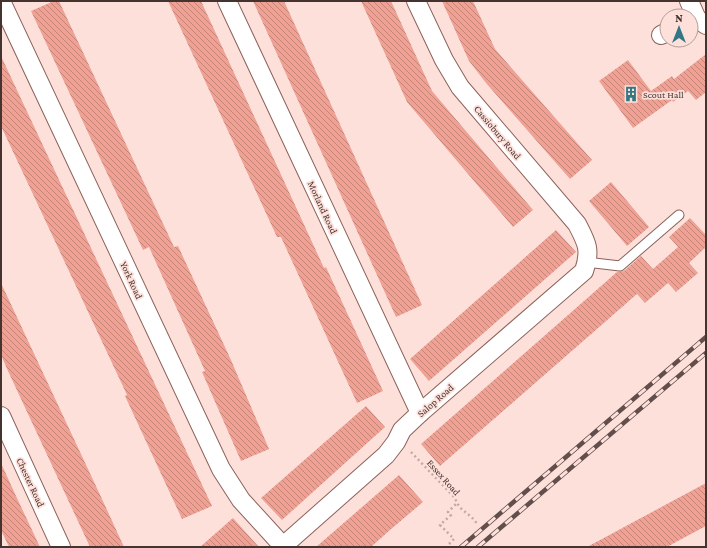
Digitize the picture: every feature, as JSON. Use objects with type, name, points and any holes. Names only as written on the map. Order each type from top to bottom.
[{"type":"street","name":"York Road","points":[[1,1],[220,469],[241,500],[282,547]]},
{"type":"street","name":"Morland Road","points":[[227,1],[420,413]]},
{"type":"street","name":"Cassiobury Road","points":[[416,1],[444,60],[460,87],[577,224],[585,240],[587,259]]},
{"type":"street","name":"Salop Road","points":[[282,547],[386,455],[396,442],[402,430],[420,413],[584,271],[587,259]]},
{"type":"street","name":"Chester Road","points":[[1,416],[61,547]]},
{"type":"lane","points":[[587,259],[620,266],[679,215]]},
{"type":"path","name":"Essex Road","points":[[396,442],[410,451],[455,498],[463,512],[473,518],[477,524]]},
{"type":"path","points":[[449,544],[454,539],[440,525],[451,515],[448,512],[457,503]]},
{"type":"building","points":[[54,1],[59,1],[174,247],[178,246],[231,360],[269,449],[241,461],[202,372],[205,371],[149,247],[143,250],[31,11]]},
{"type":"building","points":[[168,1],[201,1],[324,268],[326,267],[383,391],[357,403],[281,237],[277,237]]},
{"type":"building","points":[[253,1],[284,1],[422,305],[396,317]]},
{"type":"building","points":[[361,1],[391,1],[432,91],[533,210],[513,227],[407,102]]},
{"type":"building","points":[[442,1],[473,1],[495,49],[592,160],[570,179],[486,83],[469,61]]},
{"type":"building","name":"Scout Hall","points":[[706,54],[706,92],[696,100],[688,91],[673,102],[672,100],[633,128],[599,81],[628,60],[651,91],[672,76],[674,79]]},
{"type":"building","points":[[1,56],[212,506],[182,519],[125,396],[127,395],[1,126]]},
{"type":"building","points":[[611,182],[649,227],[627,246],[589,201]]},
{"type":"building","points":[[690,218],[706,235],[706,247],[689,263],[698,273],[676,292],[668,283],[645,303],[637,294],[440,466],[421,444],[617,272],[624,271],[641,256],[653,269],[678,247],[669,237]]},
{"type":"building","points":[[556,230],[576,252],[429,381],[410,359]]},
{"type":"building","points":[[1,283],[124,547],[90,547],[8,371],[1,355]]},
{"type":"building","points":[[366,406],[385,427],[282,520],[261,498]]},
{"type":"building","points":[[1,463],[40,547],[9,547],[1,530]]},
{"type":"building","points":[[399,475],[423,502],[371,547],[316,547]]},
{"type":"building","points":[[706,483],[706,526],[667,547],[587,547]]},
{"type":"building","points":[[233,518],[259,547],[200,547]]},
{"type":"railway","points":[[461,547],[706,337]]},
{"type":"railway","points":[[478,547],[706,353]]},
{"type":"place","name":"Scout Hall","points":[[631,94]]}]
